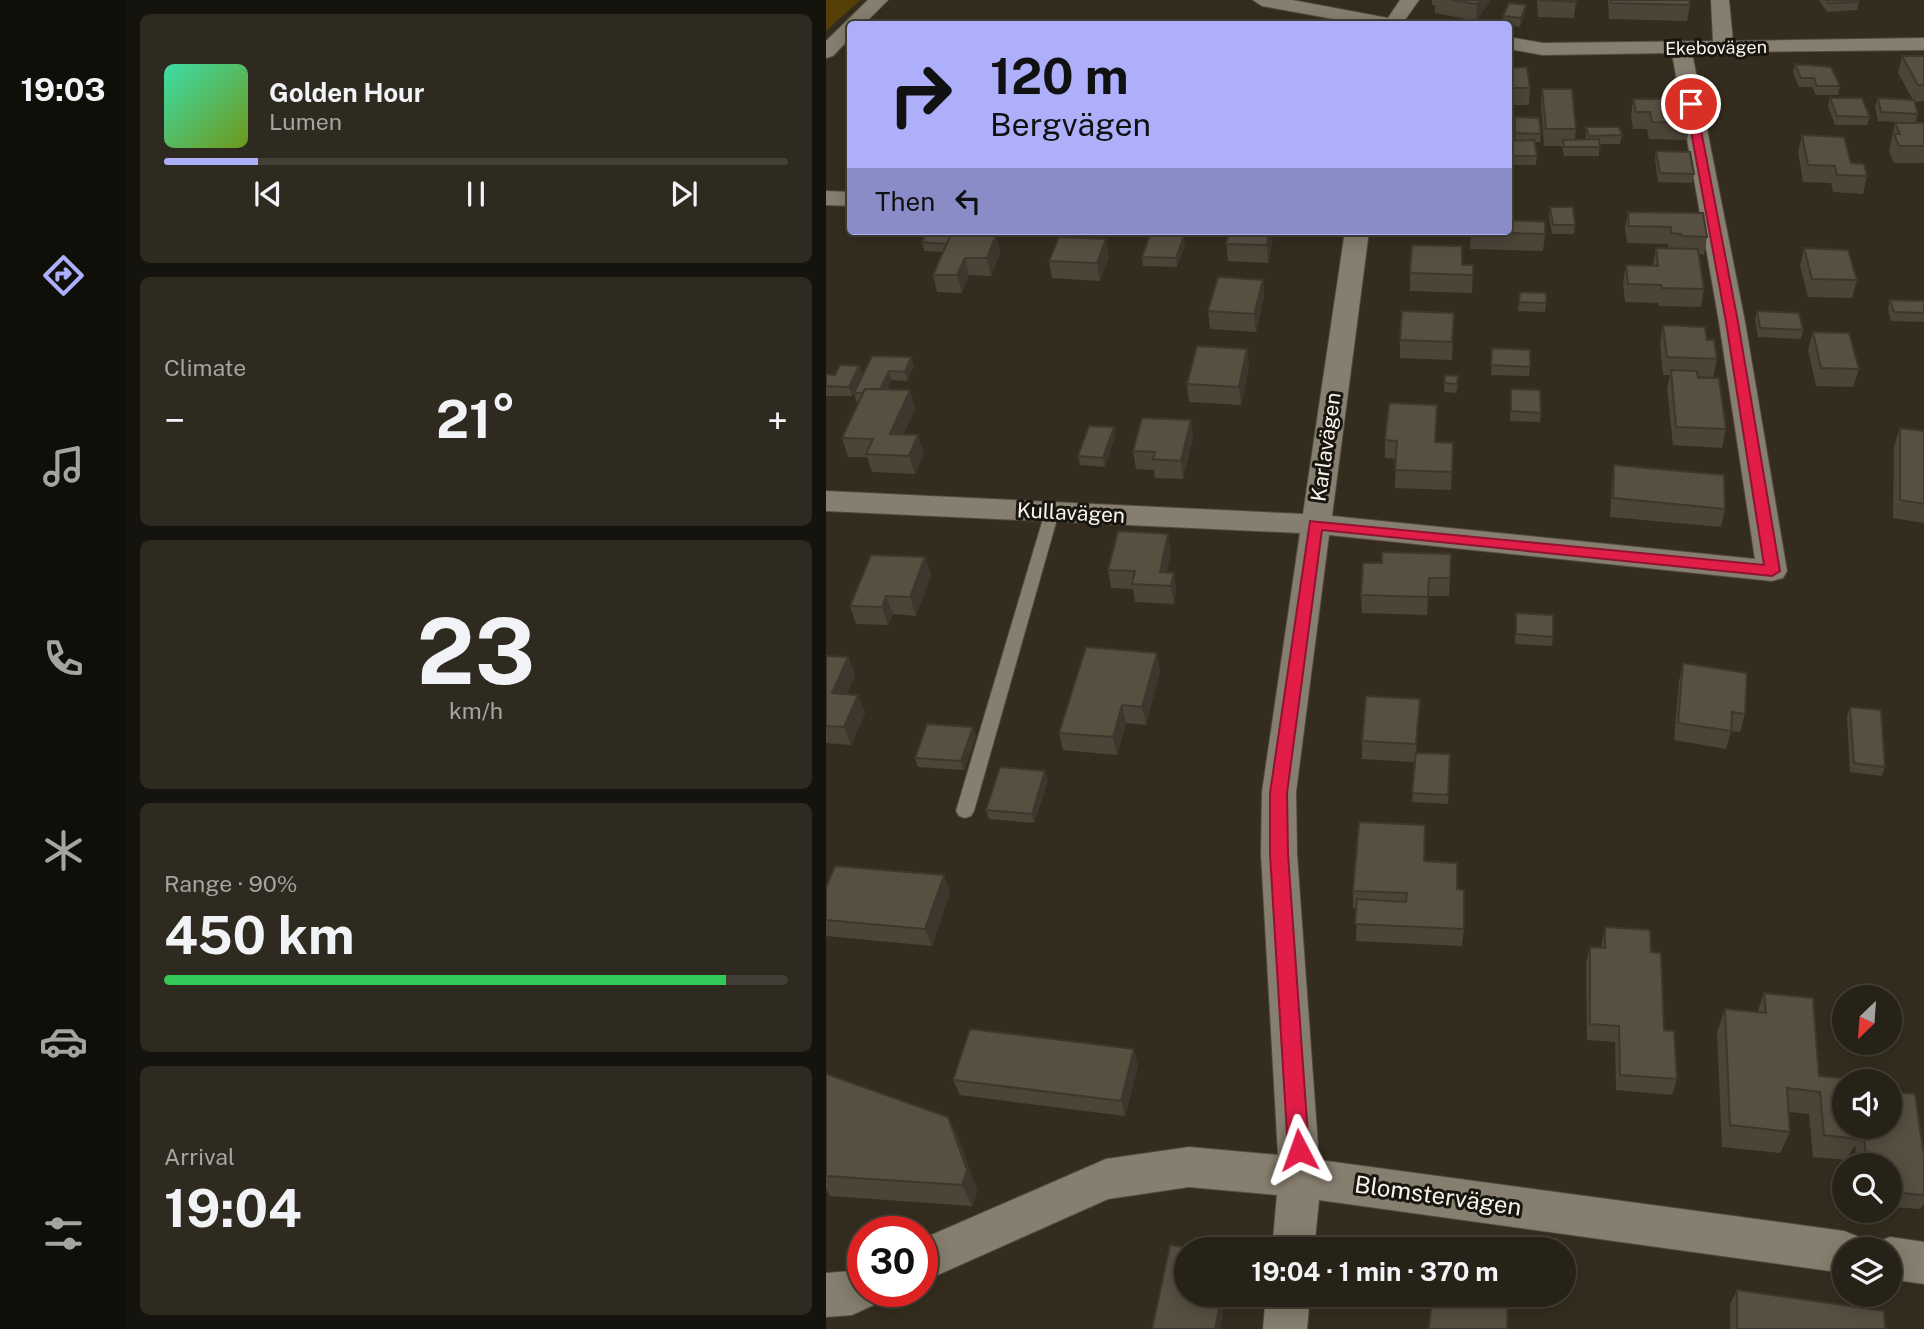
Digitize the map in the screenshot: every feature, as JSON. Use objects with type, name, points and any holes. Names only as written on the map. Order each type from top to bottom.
[{"type":"street","points":[[857,21],[878,0]]},
{"type":"street","points":[[1262,0],[1375,21]]},
{"type":"street","points":[[1393,21],[1410,0]]},
{"type":"street","points":[[1720,0],[1724,49]]},
{"type":"street","points":[[826,52],[847,31]]},
{"type":"street","name":"Ekebovägen","points":[[1512,44],[1543,49],[1724,49],[1924,44]]},
{"type":"street","name":"Kullavägen","points":[[826,501],[1315,524],[1772,571],[1732,322],[1681,49]]},
{"type":"street","points":[[826,198],[847,199]]},
{"type":"street","name":"Karlavägen","points":[[1294,1237],[1300,1177],[1279,854],[1279,793],[1356,235]]},
{"type":"street","name":"Blomstervägen","points":[[938,1254],[1106,1180],[1189,1167],[1300,1177],[1832,1250]]},
{"type":"street","points":[[1902,1260],[1924,1263]]},
{"type":"street","points":[[826,1295],[847,1293]]},
{"type":"street","points":[[1285,1329],[1287,1307]]},
{"type":"lane","points":[[965,811],[1052,512]]},
{"type":"shaded area","points":[[826,0],[860,0],[826,31]]},
{"type":"building","points":[[1451,0],[1480,0],[1477,4]]},
{"type":"building","points":[[1539,0],[1576,0],[1576,2]]},
{"type":"building","points":[[1611,0],[1689,0],[1690,5],[1611,3]]},
{"type":"building","points":[[1826,0],[1858,0],[1859,2],[1828,3]]},
{"type":"building","points":[[1509,3],[1526,5],[1521,18],[1503,16]]},
{"type":"building","points":[[1902,56],[1924,56],[1924,85],[1918,85]]},
{"type":"building","points":[[1795,64],[1831,67],[1840,86],[1817,86],[1814,78],[1801,78]]},
{"type":"building","points":[[1527,67],[1530,88],[1512,88],[1512,68]]},
{"type":"building","points":[[1542,89],[1572,89],[1576,129],[1546,129]]},
{"type":"building","points":[[1830,98],[1862,98],[1870,117],[1837,116]]},
{"type":"building","points":[[1878,98],[1914,100],[1918,114],[1881,112]]},
{"type":"building","points":[[1633,99],[1685,99],[1690,123],[1652,122],[1650,112],[1636,112]]},
{"type":"building","points":[[1515,117],[1539,118],[1541,134],[1515,133]]},
{"type":"building","points":[[1895,123],[1924,123],[1924,146],[1899,146],[1894,134],[1900,134]]},
{"type":"building","points":[[1586,127],[1619,127],[1622,135],[1589,136]]},
{"type":"building","points":[[1802,135],[1844,137],[1851,163],[1864,164],[1867,176],[1837,175],[1835,166],[1808,165]]},
{"type":"building","points":[[1599,139],[1600,147],[1564,147],[1563,140]]},
{"type":"building","points":[[1534,140],[1537,156],[1512,156],[1512,141]]},
{"type":"building","points":[[1656,151],[1690,152],[1694,174],[1660,173]]},
{"type":"building","points":[[1550,207],[1573,207],[1575,225],[1553,225]]},
{"type":"building","points":[[1628,212],[1703,213],[1707,237],[1671,233],[1671,227],[1629,226]]},
{"type":"building","points":[[1512,220],[1545,222],[1545,234],[1512,233]]},
{"type":"building","points":[[925,235],[951,235],[947,244],[922,242]]},
{"type":"building","points":[[951,235],[996,235],[987,258],[965,258],[957,275],[933,275]]},
{"type":"building","points":[[1150,235],[1184,236],[1176,258],[1142,257]]},
{"type":"building","points":[[1228,235],[1269,235],[1267,245],[1226,244]]},
{"type":"building","points":[[1059,237],[1106,239],[1097,263],[1049,261]]},
{"type":"building","points":[[1412,245],[1462,246],[1462,265],[1473,265],[1473,275],[1410,273]]},
{"type":"building","points":[[1656,248],[1698,249],[1704,289],[1628,284],[1626,265],[1658,266]]},
{"type":"building","points":[[1804,248],[1848,250],[1857,280],[1812,279]]},
{"type":"building","points":[[1218,277],[1263,280],[1254,314],[1208,311]]},
{"type":"building","points":[[1520,292],[1546,293],[1546,303],[1519,302]]},
{"type":"building","points":[[1890,300],[1924,301],[1924,313],[1894,312]]},
{"type":"building","points":[[1402,311],[1454,313],[1452,342],[1400,340]]},
{"type":"building","points":[[1757,311],[1799,313],[1803,330],[1760,328]]},
{"type":"building","points":[[1663,325],[1705,327],[1707,340],[1714,340],[1717,359],[1667,357]]},
{"type":"building","points":[[1813,332],[1849,333],[1859,369],[1821,368]]},
{"type":"building","points":[[1197,346],[1247,349],[1239,387],[1187,384]]},
{"type":"building","points":[[1492,348],[1530,350],[1530,367],[1491,365]]},
{"type":"building","points":[[872,356],[911,357],[905,372],[889,371],[880,389],[865,389],[863,393],[854,393]]},
{"type":"building","points":[[840,365],[859,366],[849,387],[826,386],[826,374],[835,375]]},
{"type":"building","points":[[1671,370],[1697,371],[1698,378],[1719,378],[1726,429],[1676,427]]},
{"type":"building","points":[[1445,375],[1458,376],[1457,384],[1444,383]]},
{"type":"building","points":[[865,389],[910,390],[890,434],[918,435],[909,456],[866,454],[873,439],[842,438]]},
{"type":"building","points":[[1511,389],[1540,390],[1541,413],[1511,411]]},
{"type":"building","points":[[1389,403],[1437,405],[1435,442],[1453,443],[1452,472],[1395,470],[1397,441],[1385,440]]},
{"type":"building","points":[[1142,418],[1191,420],[1181,461],[1153,459],[1155,452],[1133,451]]},
{"type":"building","points":[[1089,426],[1114,427],[1103,458],[1078,456]]},
{"type":"building","points":[[1900,428],[1924,431],[1924,504],[1900,500]]},
{"type":"building","points":[[1614,465],[1724,475],[1725,509],[1613,498]]},
{"type":"building","points":[[1118,531],[1168,534],[1160,572],[1174,573],[1171,586],[1132,584],[1135,571],[1108,570]]},
{"type":"building","points":[[1382,552],[1451,554],[1450,578],[1429,578],[1428,597],[1361,595],[1363,563],[1382,563]]},
{"type":"building","points":[[871,555],[925,557],[910,597],[886,596],[882,607],[850,606]]},
{"type":"building","points":[[1516,613],[1553,615],[1553,637],[1516,634]]},
{"type":"building","points":[[1086,647],[1157,653],[1142,707],[1122,705],[1113,737],[1059,733]]},
{"type":"building","points":[[826,656],[848,657],[832,693],[858,695],[844,727],[826,726]]},
{"type":"building","points":[[1683,663],[1747,673],[1745,714],[1732,712],[1731,731],[1678,723]]},
{"type":"building","points":[[1366,696],[1420,699],[1416,744],[1362,741]]},
{"type":"building","points":[[1850,707],[1881,710],[1885,767],[1854,763]]},
{"type":"building","points":[[927,724],[973,727],[961,761],[915,758]]},
{"type":"building","points":[[1416,753],[1450,754],[1448,795],[1412,793]]},
{"type":"building","points":[[1000,767],[1045,771],[1032,814],[986,810]]},
{"type":"building","points":[[1359,822],[1425,825],[1424,861],[1457,863],[1457,889],[1464,890],[1464,929],[1355,924],[1357,899],[1406,902],[1407,893],[1353,891]]},
{"type":"building","points":[[835,866],[944,875],[925,929],[826,920],[826,888]]},
{"type":"building","points":[[1605,927],[1650,930],[1651,952],[1661,953],[1664,1030],[1674,1031],[1677,1079],[1620,1075],[1619,1026],[1590,1024],[1590,947],[1605,948]]},
{"type":"building","points":[[1764,993],[1813,998],[1819,1076],[1832,1077],[1832,1136],[1824,1135],[1820,1092],[1787,1088],[1790,1132],[1730,1125],[1725,1009],[1766,1013]]},
{"type":"building","points":[[970,1029],[1134,1049],[1121,1101],[953,1080]]},
{"type":"building","points":[[826,1074],[948,1117],[967,1170],[962,1185],[826,1176]]},
{"type":"building","points":[[1902,1093],[1915,1094],[1924,1156],[1924,1195],[1902,1193],[1902,1153],[1866,1153],[1864,1139],[1902,1139]]},
{"type":"building","points":[[1170,1245],[1174,1246],[1174,1307],[1220,1307],[1215,1329],[1152,1329]]},
{"type":"building","points":[[1737,1290],[1832,1304],[1832,1307],[1884,1311],[1885,1329],[1737,1329]]},
{"type":"building","points":[[1431,1307],[1508,1307],[1507,1329],[1429,1329]]},
{"type":"route","points":[[1299,1150],[1279,854],[1279,793],[1315,524],[1772,571],[1732,322],[1691,104]]}]
